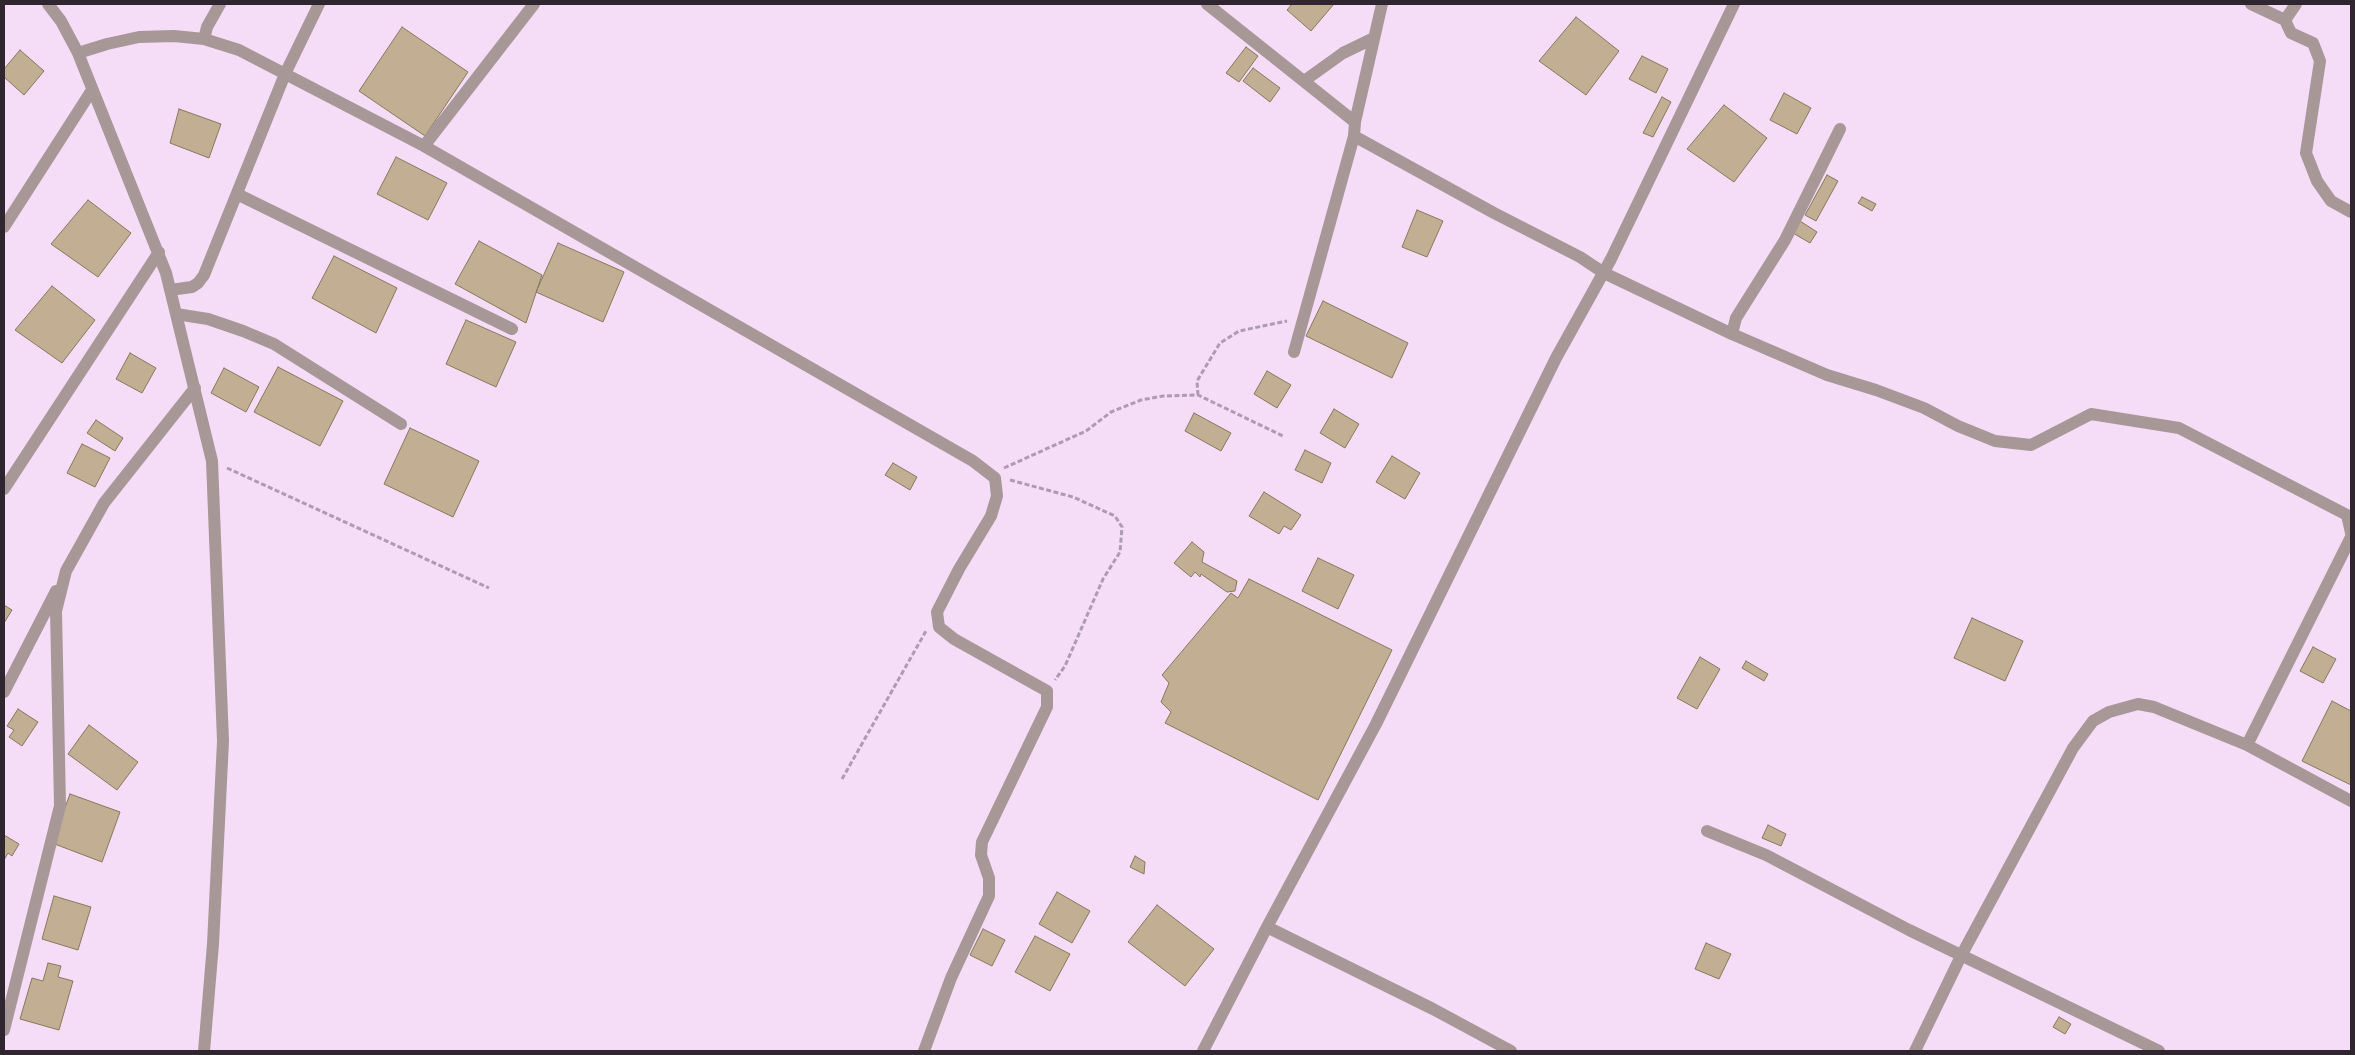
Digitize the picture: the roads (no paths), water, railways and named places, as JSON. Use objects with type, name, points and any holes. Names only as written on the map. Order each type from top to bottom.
[{"type":"street","points":[[48,4],[61,21],[78,53],[159,252],[212,462],[223,740],[213,944],[204,1051]]},
{"type":"street","points":[[204,39],[206,28],[220,4]]},
{"type":"street","points":[[170,290],[192,287],[202,279],[285,74],[320,4]]},
{"type":"street","points":[[1206,4],[1355,122]]},
{"type":"street","points":[[1294,352],[1354,136],[1355,122],[1382,4]]},
{"type":"street","points":[[1203,1051],[1376,724],[1556,358],[1604,272],[1734,4]]},
{"type":"street","points":[[2251,4],[2285,20],[2291,33],[2313,43],[2320,60],[2306,153],[2317,181],[2331,201],[2351,212]]},
{"type":"street","points":[[2285,20],[2296,4]]},
{"type":"street","points":[[424,146],[531,5]]},
{"type":"street","points":[[78,53],[107,44],[139,38],[174,36],[204,39],[239,50],[424,146],[964,456],[995,478],[998,496],[991,516],[959,569],[937,612],[939,627],[954,639],[1047,691],[1047,707],[982,842],[981,855],[989,878],[989,896],[951,978],[924,1051]]},
{"type":"street","points":[[1304,81],[1343,53],[1374,38]]},
{"type":"street","points":[[4,227],[92,90]]},
{"type":"street","points":[[1732,334],[1736,318],[1785,240],[1840,129]]},
{"type":"street","points":[[1354,136],[1494,213],[1580,257],[1604,272],[1732,334],[1827,375],[1876,390],[1924,408],[1958,426],[1995,441],[2031,445],[2091,414],[2178,428],[2347,514],[2351,533]]},
{"type":"street","points":[[237,194],[512,329]]},
{"type":"street","points":[[4,489],[159,252]]},
{"type":"street","points":[[176,314],[208,319],[243,330],[274,344],[401,424]]},
{"type":"street","points":[[4,692],[66,571],[104,503],[194,388]]},
{"type":"street","points":[[2247,745],[2351,537]]},
{"type":"street","points":[[4,1030],[60,806],[56,611],[66,571]]},
{"type":"street","points":[[1915,1051],[1961,956],[2073,748],[2093,721],[2121,707],[2138,704],[2154,707],[2247,745],[2351,801]]},
{"type":"street","points":[[1707,831],[1766,855],[1961,956],[2159,1051]]},
{"type":"street","points":[[1267,927],[1434,1009],[1511,1051]]}]
